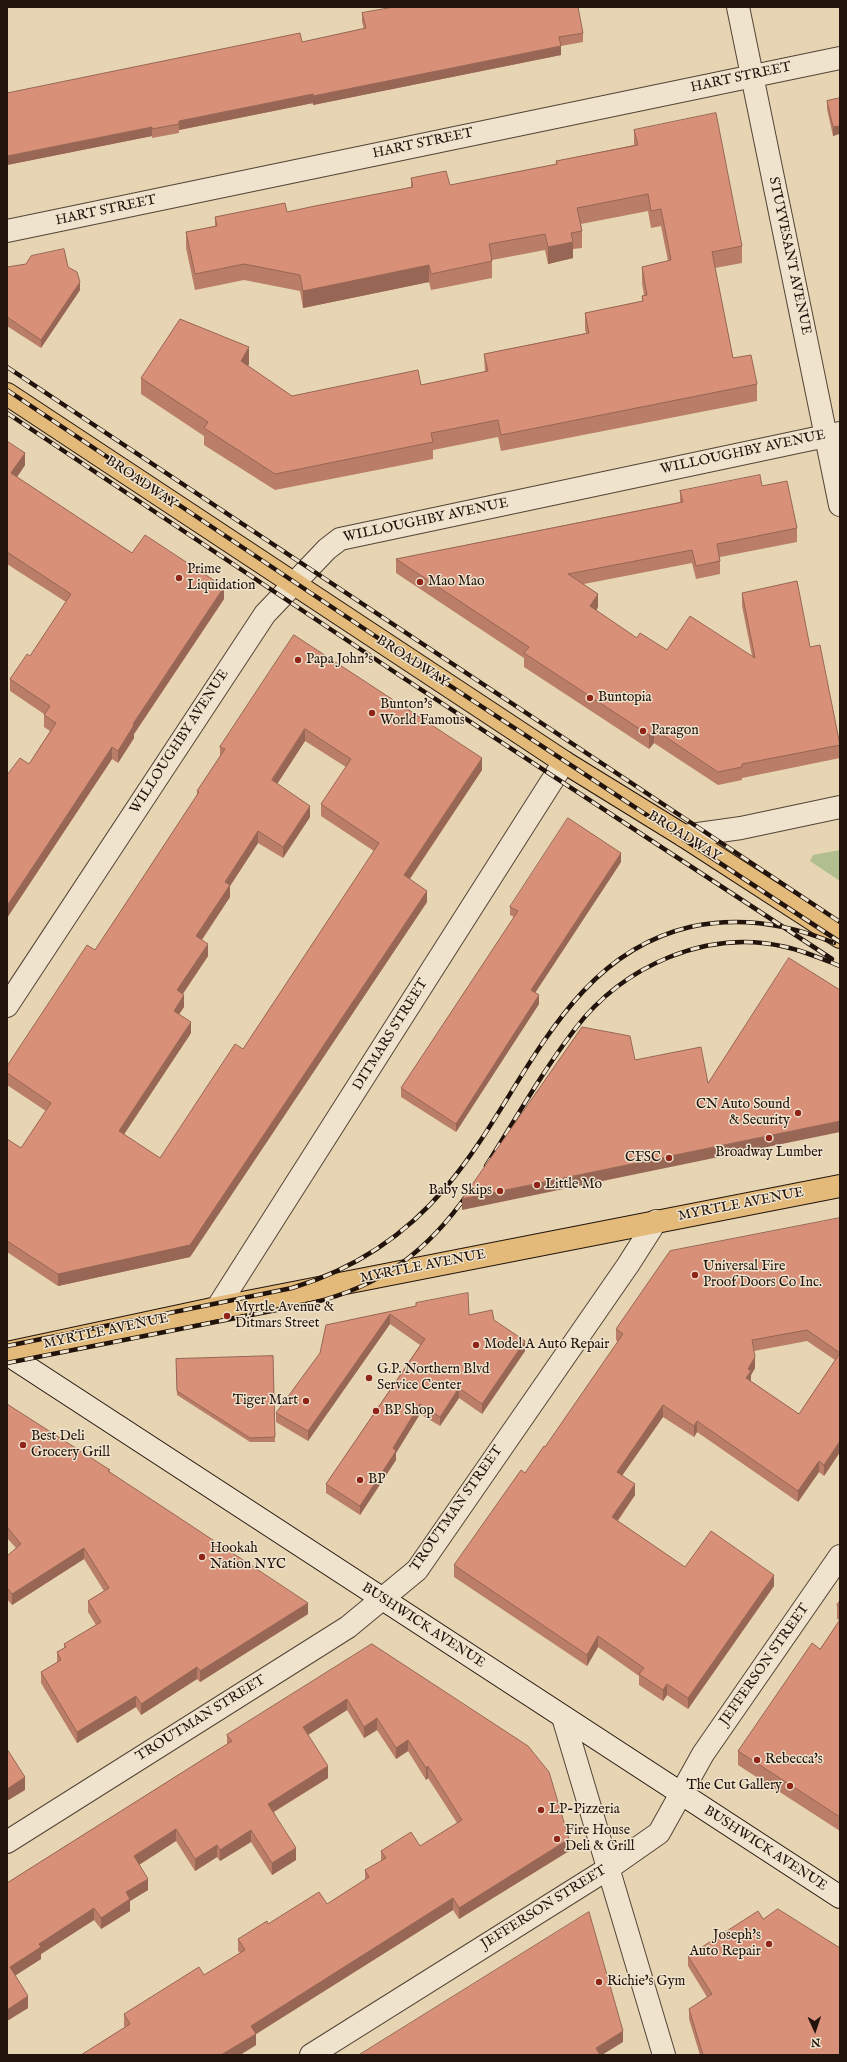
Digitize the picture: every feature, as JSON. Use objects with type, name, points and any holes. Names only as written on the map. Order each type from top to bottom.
[{"type":"main road","name":"BROADWAY","points":[[7,394],[564,762],[684,836],[840,937]]},
{"type":"main road","name":"MYRTLE AVENUE","points":[[7,1353],[217,1308],[840,1186]]},
{"type":"street","name":"STUYVESANT AVENUE","points":[[738,7],[752,76],[833,434],[840,505]]},
{"type":"street","name":"HART STREET","points":[[7,231],[840,58]]},
{"type":"street","name":"WILLOUGHBY AVENUE","points":[[7,1006],[265,614],[327,549],[340,539],[833,434]]},
{"type":"street","name":"DITMARS STREET","points":[[217,1308],[564,762]]},
{"type":"street","points":[[684,836],[741,828],[840,807]]},
{"type":"street","name":"TROUTMAN STREET","points":[[7,1842],[348,1627],[417,1570],[628,1265],[656,1221]]},
{"type":"street","name":"BUSHWICK AVENUE","points":[[7,1353],[840,1897]]},
{"type":"street","name":"JEFFERSON STREET","points":[[311,2055],[609,1868],[659,1833],[704,1754],[840,1556]]},
{"type":"street","points":[[563,1717],[664,2055]]},
{"type":"green space","points":[[840,850],[840,881],[810,861],[813,855]]},
{"type":"building","points":[[394,7],[578,7],[583,33],[559,37],[561,46],[313,96],[313,94],[179,121],[179,124],[152,129],[152,127],[7,156],[7,93],[300,33],[302,42],[366,28],[362,13]]},
{"type":"building","points":[[840,98],[840,131],[839,126],[833,127],[827,101]]},
{"type":"building","points":[[716,113],[742,246],[712,252],[733,358],[751,355],[757,384],[501,435],[498,420],[431,433],[433,442],[275,474],[204,428],[208,422],[141,378],[180,319],[249,347],[241,361],[292,396],[418,370],[421,385],[488,371],[484,354],[589,333],[585,313],[643,301],[642,296],[647,295],[642,267],[671,260],[661,209],[651,211],[648,194],[577,208],[582,231],[571,233],[573,242],[548,247],[545,234],[489,244],[492,261],[431,274],[429,265],[303,291],[300,275],[244,264],[195,274],[186,232],[217,226],[215,217],[285,203],[287,212],[413,187],[411,178],[446,171],[450,185],[557,164],[556,161],[638,145],[634,130]]},
{"type":"building","points":[[64,249],[68,267],[77,272],[80,282],[41,340],[7,317],[7,267],[26,264],[31,256]]},
{"type":"building","points":[[7,441],[25,453],[11,473],[132,553],[145,535],[224,587],[133,724],[134,725],[118,751],[112,747],[7,906],[7,775],[20,758],[29,764],[56,723],[44,715],[50,706],[10,679],[27,654],[30,656],[71,594],[7,552]]},
{"type":"building","points":[[760,475],[762,486],[787,481],[797,528],[717,544],[720,561],[696,566],[692,550],[568,574],[598,594],[590,606],[637,638],[640,633],[667,650],[690,616],[755,658],[742,593],[797,581],[810,647],[820,645],[840,745],[742,764],[742,767],[718,772],[654,729],[649,735],[524,653],[529,647],[396,559],[683,502],[680,491]]},
{"type":"building","points":[[294,635],[482,758],[404,875],[427,891],[190,1245],[58,1274],[7,1241],[7,1139],[21,1148],[51,1103],[7,1073],[7,1066],[87,945],[95,950],[199,792],[197,791],[225,749],[220,747]],"holes":[[[305,729],[351,759],[321,804],[379,843],[243,1049],[235,1044],[160,1158],[119,1131],[191,1022],[174,1011],[184,995],[177,990],[208,944],[196,936],[230,885],[225,882],[258,831],[283,847],[310,806],[272,780]]]},
{"type":"building","points":[[568,818],[621,853],[531,990],[539,995],[456,1124],[401,1088],[518,911],[510,907]]},
{"type":"building","points":[[789,958],[840,990],[840,1121],[462,1199],[582,1027],[630,1036],[635,1060],[701,1047],[708,1083]]},
{"type":"building","points":[[840,1218],[840,1353],[840,1441],[824,1465],[819,1461],[798,1491],[697,1421],[694,1426],[663,1405],[617,1472],[635,1484],[612,1517],[685,1567],[711,1531],[774,1575],[688,1698],[667,1684],[663,1690],[639,1674],[644,1668],[598,1636],[587,1655],[454,1565],[521,1470],[525,1473],[544,1446],[545,1447],[623,1334],[616,1329],[670,1251]],"holes":[[[807,1330],[840,1353],[799,1414],[746,1378],[751,1371],[748,1369],[755,1357],[752,1340]]]},
{"type":"building","points":[[468,1293],[469,1315],[492,1310],[494,1320],[525,1341],[482,1404],[459,1388],[440,1417],[420,1404],[393,1448],[396,1451],[360,1506],[326,1484],[425,1339],[390,1314],[308,1431],[276,1413],[320,1353],[326,1325],[416,1306],[416,1303]]},
{"type":"building","points":[[273,1356],[275,1437],[250,1438],[177,1391],[176,1359]]},
{"type":"building","points":[[7,1404],[110,1470],[108,1471],[308,1603],[200,1671],[197,1667],[141,1704],[136,1696],[77,1732],[41,1672],[61,1660],[57,1652],[66,1647],[64,1644],[101,1622],[88,1601],[109,1588],[84,1548],[12,1594],[7,1588],[7,1556],[21,1544],[7,1527]]},
{"type":"building","points":[[840,1620],[840,1817],[738,1751],[812,1643],[820,1649]]},
{"type":"building","points":[[372,1644],[528,1746],[549,1772],[569,1839],[459,1908],[453,1898],[251,2026],[256,2034],[221,2055],[81,2055],[130,2024],[124,2014],[199,1967],[204,1975],[245,1950],[238,1939],[267,1921],[268,1924],[319,1892],[327,1904],[369,1877],[365,1870],[386,1858],[381,1851],[411,1832],[420,1846],[462,1820],[428,1766],[426,1768],[408,1740],[396,1748],[377,1718],[364,1727],[347,1699],[303,1727],[328,1766],[268,1804],[296,1848],[272,1863],[251,1830],[220,1850],[217,1845],[195,1859],[176,1829],[134,1856],[148,1879],[126,1892],[130,1899],[101,1918],[94,1908],[39,1944],[41,1947],[10,1967],[28,1996],[7,2010],[7,1883],[232,1741],[227,1735]]},
{"type":"building","points":[[7,1749],[25,1777],[7,1789]]},
{"type":"building","points":[[778,1909],[840,1948],[840,2055],[703,2055],[689,2009],[712,1994],[688,1956],[758,1911],[763,1919]]},
{"type":"building","points":[[589,1912],[623,2031],[596,2048],[600,2055],[359,2055]]},
{"type":"railway","points":[[7,367],[840,922]]},
{"type":"railway","points":[[7,390],[417,664],[840,942]]},
{"type":"railway","points":[[7,413],[405,679],[832,959]]},
{"type":"railway","points":[[7,1346],[292,1288],[336,1272],[376,1249],[413,1221],[446,1187],[473,1151],[548,1034],[576,999],[608,968],[646,943],[690,927],[727,922],[745,922],[781,927],[817,936],[834,943]]},
{"type":"railway","points":[[486,1166],[540,1079],[575,1029],[595,1007],[617,987],[642,970],[669,957],[697,948],[726,943],[756,942],[786,947],[840,966]]},
{"type":"railway","points":[[7,1363],[312,1303],[337,1296],[382,1276],[420,1249],[437,1232],[469,1192]]},
{"type":"place","name":"Prime Liquidation","points":[[179,578]]},
{"type":"place","name":"Mao Mao","points":[[420,582]]},
{"type":"place","name":"Papa John's","points":[[298,660]]},
{"type":"place","name":"Buntopia","points":[[590,698]]},
{"type":"place","name":"Bunton's World Famous","points":[[372,713]]},
{"type":"place","name":"Paragon","points":[[643,731]]},
{"type":"place","name":"CN Auto Sound & Security","points":[[798,1113]]},
{"type":"place","name":"Broadway Lumber","points":[[769,1138]]},
{"type":"place","name":"CFSC","points":[[669,1158]]},
{"type":"place","name":"Little Mo","points":[[537,1185]]},
{"type":"place","name":"Baby Skips","points":[[500,1191]]},
{"type":"place","name":"Universal Fire Proof Doors Co Inc.","points":[[695,1275]]},
{"type":"place","name":"Myrtle Avenue & Ditmars Street","points":[[227,1316]]},
{"type":"place","name":"Model A Auto Repair","points":[[476,1345]]},
{"type":"place","name":"G.P. Northern Blvd Service Center","points":[[369,1378]]},
{"type":"place","name":"Tiger Mart","points":[[306,1401]]},
{"type":"place","name":"BP Shop","points":[[376,1411]]},
{"type":"place","name":"Best Deli Grocery Grill","points":[[23,1445]]},
{"type":"place","name":"BP","points":[[360,1480]]},
{"type":"place","name":"Hookah Nation NYC","points":[[202,1557]]},
{"type":"place","name":"Rebecca's","points":[[757,1760]]},
{"type":"place","name":"The Cut Gallery","points":[[790,1786]]},
{"type":"place","name":"LP-Pizzeria","points":[[541,1810]]},
{"type":"place","name":"Fire House Deli & Grill","points":[[557,1839]]},
{"type":"place","name":"Joseph's Auto Repair","points":[[769,1944]]},
{"type":"place","name":"Richie's Gym","points":[[599,1982]]}]
